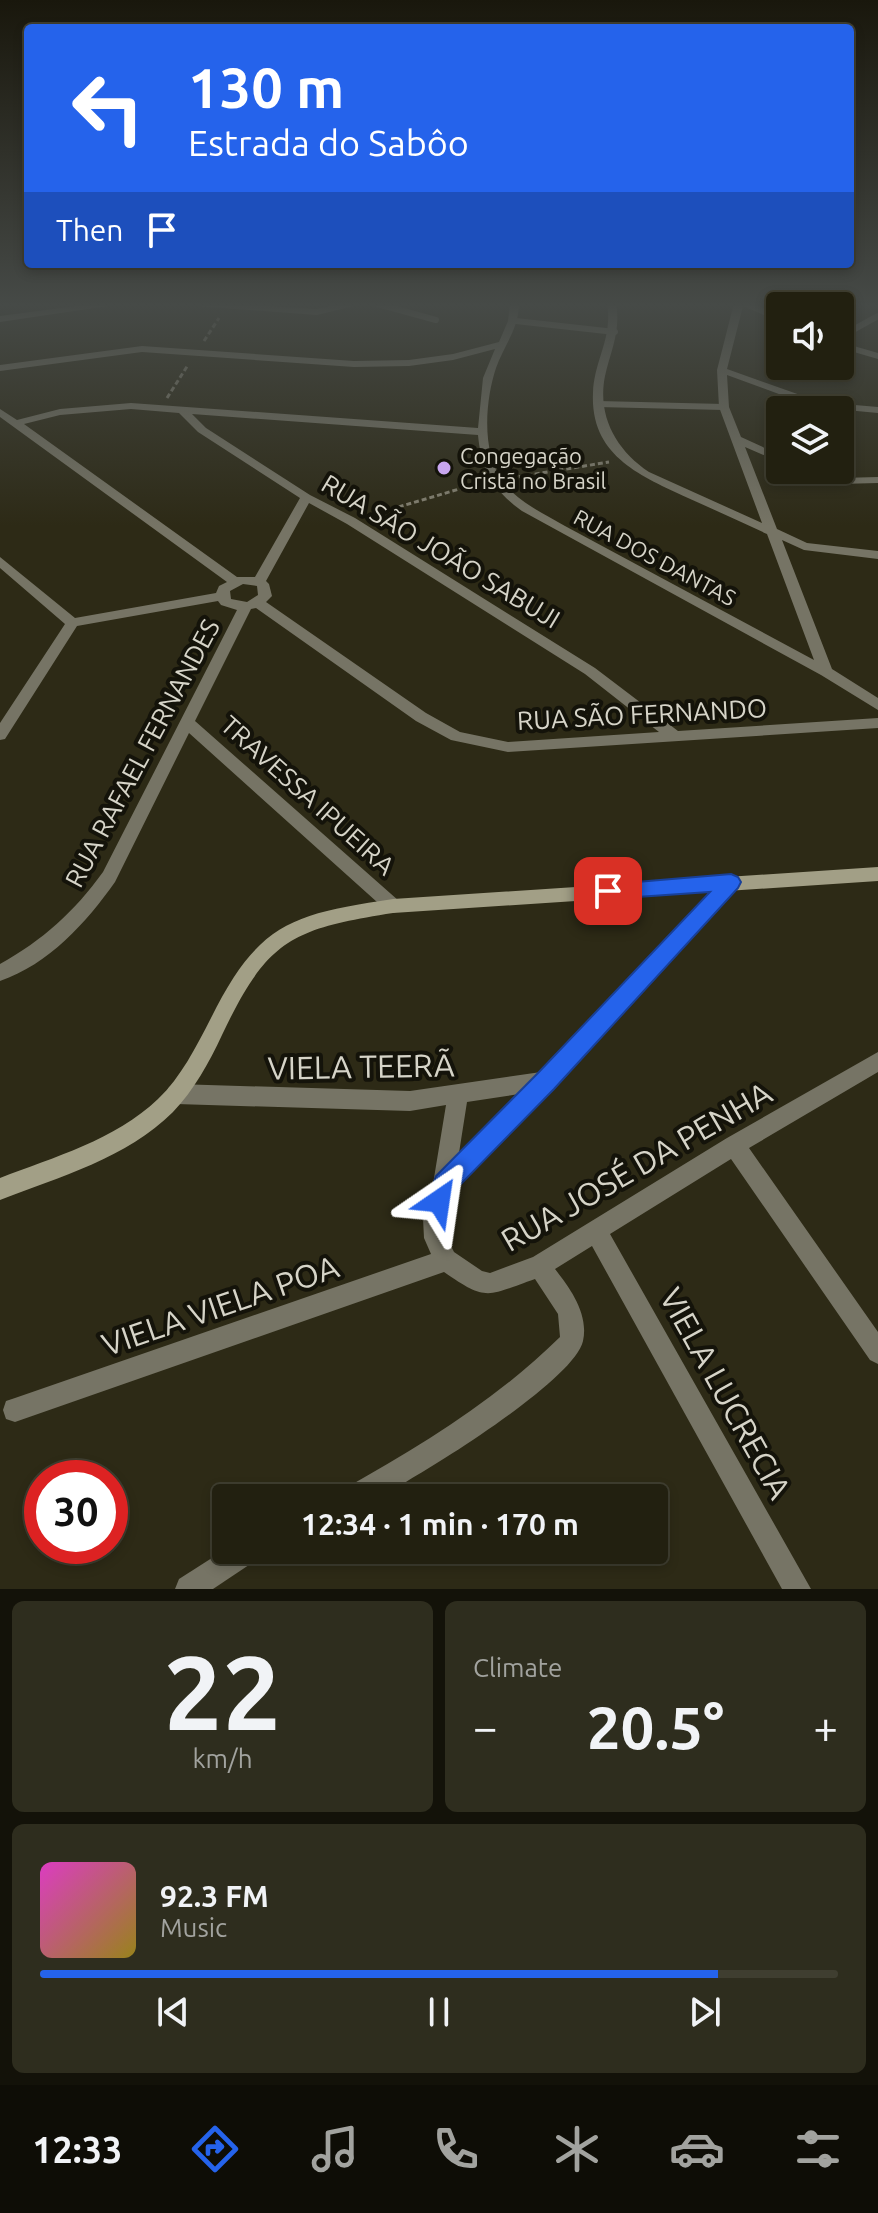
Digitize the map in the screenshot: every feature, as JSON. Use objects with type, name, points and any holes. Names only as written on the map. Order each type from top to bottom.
[{"type":"street","points":[[489,377],[485,388],[483,432],[496,481]]},
{"type":"street","points":[[600,377],[598,404],[609,439],[622,459],[645,474],[771,532],[821,551],[878,555]]},
{"type":"street","points":[[722,377],[724,407],[826,672]]},
{"type":"street","points":[[742,377],[818,405],[878,410]]},
{"type":"street","points":[[17,423],[86,409],[162,407],[483,432]]},
{"type":"street","name":"RUA SÃO JOÃO SABUJI","points":[[181,409],[202,430],[306,497],[351,521],[590,671],[675,737]]},
{"type":"street","points":[[0,412],[235,582]]},
{"type":"street","points":[[735,438],[766,452]]},
{"type":"street","points":[[854,481],[878,480]]},
{"type":"street","name":"RUA DOS DANTAS","points":[[496,481],[532,511],[561,529],[826,672],[878,705]]},
{"type":"street","points":[[259,582],[306,497]]},
{"type":"street","points":[[0,561],[72,623]]},
{"type":"street","points":[[0,735],[72,623],[222,596],[224,589],[235,582],[259,582]]},
{"type":"street","points":[[252,605],[267,592],[259,582]]},
{"type":"street","name":"RUA SÃO FERNANDO","points":[[222,596],[231,605],[252,605],[421,717],[456,736],[508,747],[878,723]]},
{"type":"street","name":"RUA RAFAEL FERNANDES","points":[[0,973],[58,939],[84,913],[109,877],[252,605]]},
{"type":"street","name":"TRAVESSA IPUEIRA","points":[[188,723],[393,906]]},
{"type":"street","points":[[0,1189],[95,1151],[135,1129],[176,1094],[208,1042],[230,995],[255,957],[272,940],[291,928],[319,918],[393,906],[878,874]]},
{"type":"street","points":[[444,1184],[546,1081],[731,882]]},
{"type":"street","name":"RUA JOSÉ DA PENHA","points":[[446,1260],[478,1282],[490,1284],[539,1266],[734,1145],[878,1061]]},
{"type":"street","name":"VIELA TEERÃ","points":[[176,1094],[410,1101],[546,1081]]},
{"type":"street","points":[[446,1260],[435,1238],[434,1218],[444,1184],[458,1096]]},
{"type":"street","points":[[734,1145],[878,1352]]},
{"type":"street","name":"VIELA LUCRECIA","points":[[596,1231],[797,1589]]},
{"type":"street","name":"VIELA VIELA POA","points":[[15,1410],[446,1260]]},
{"type":"street","points":[[377,1484],[505,1405],[571,1343],[574,1331],[572,1317],[562,1297],[539,1266]]},
{"type":"street","points":[[189,1589],[227,1564]]},
{"type":"lane","points":[[598,404],[724,407]]},
{"type":"path","points":[[162,407],[181,377]]},
{"type":"path","points":[[351,521],[496,481],[622,459]]},
{"type":"place","name":"Congegação Cristã no Brasil","points":[[444,468]]},
{"type":"route","points":[[439,1201],[444,1184],[546,1081],[731,882],[608,891]]}]
